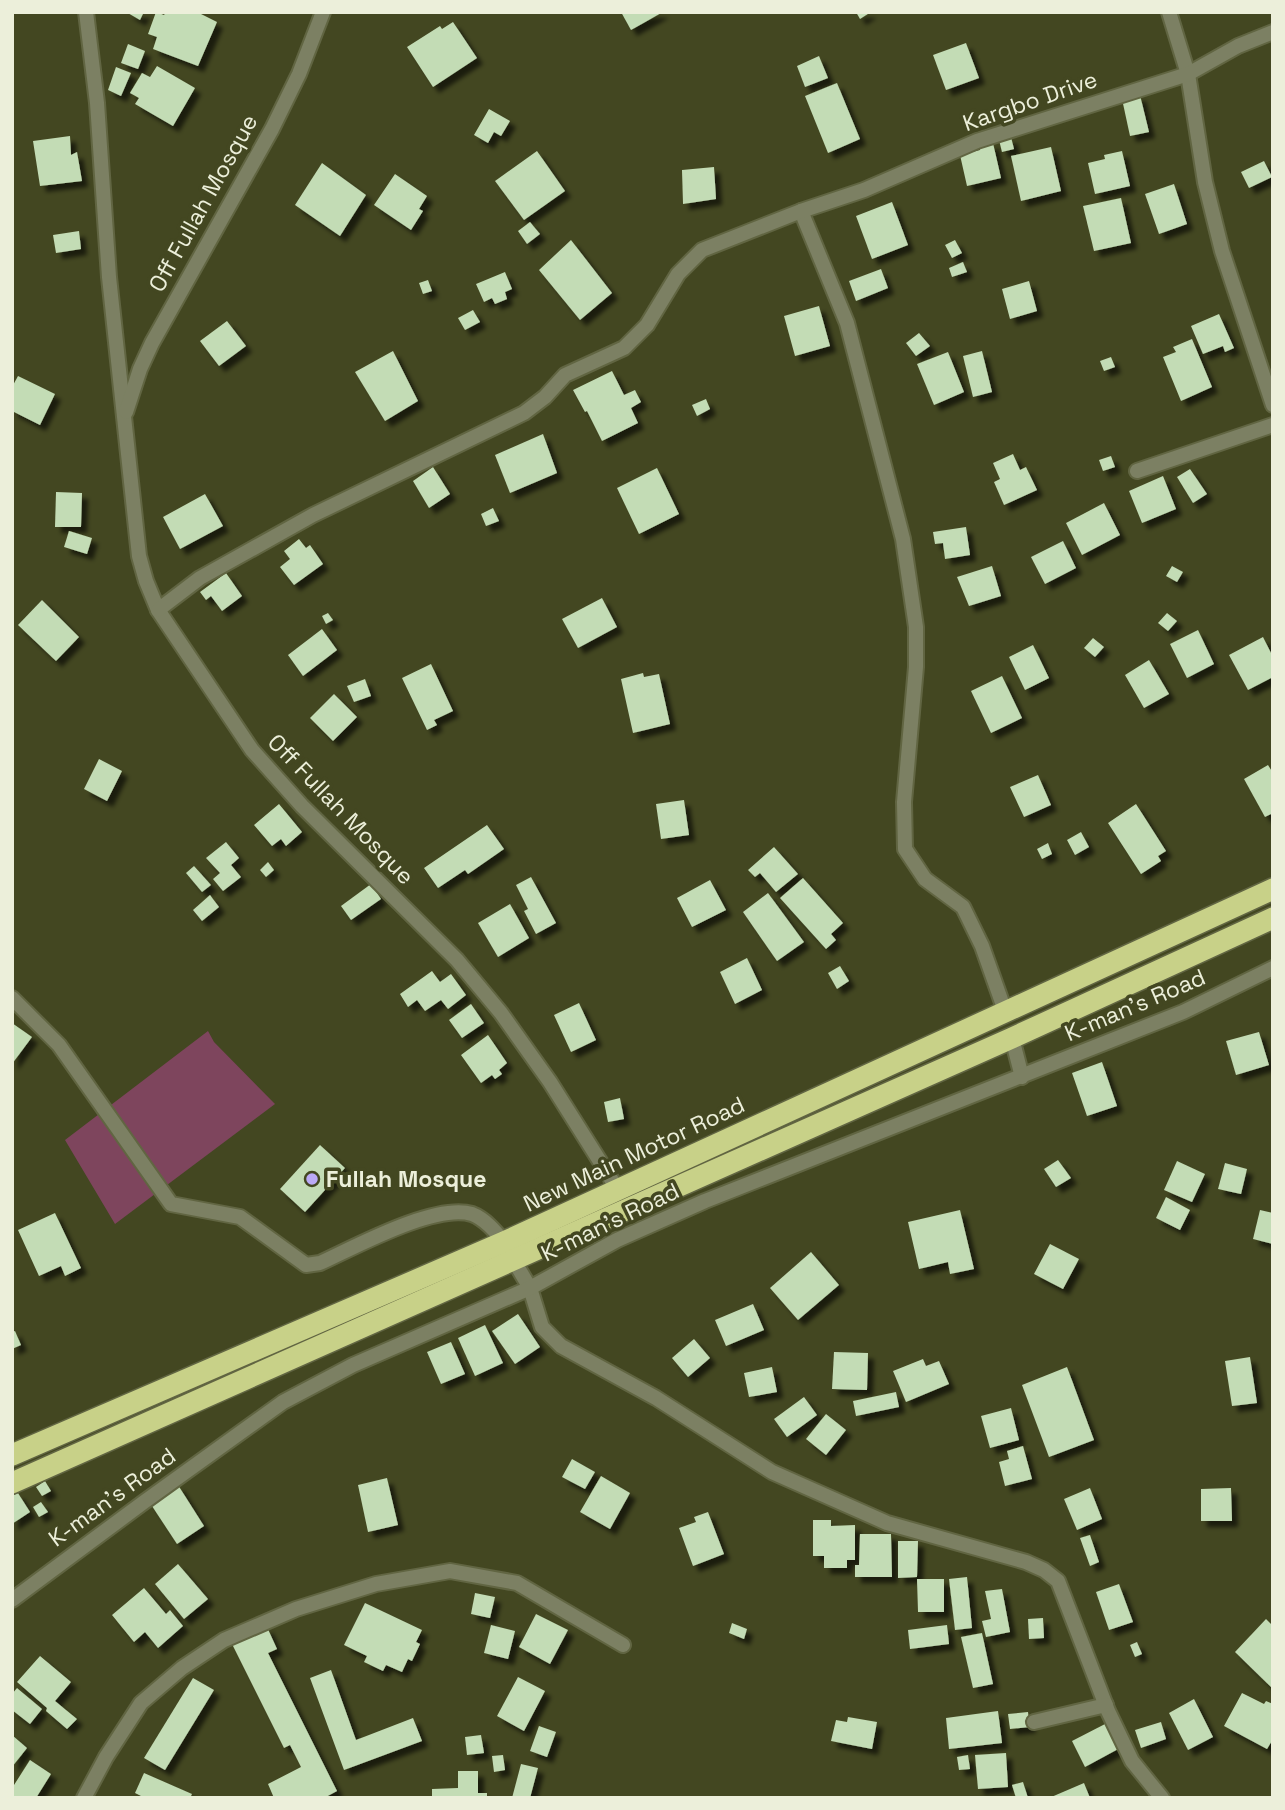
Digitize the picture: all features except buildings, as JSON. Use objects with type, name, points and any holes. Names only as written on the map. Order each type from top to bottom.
[{"type":"highway","name":"New Main Motor Road","points":[[12,1483],[509,1252],[618,1190],[1273,890]]},
{"type":"highway","name":"New Main Motor Road","points":[[12,1455],[778,1143],[1273,918]]},
{"type":"street","name":"Off Fullah Mosque","points":[[86,12],[97,103],[109,277],[139,556],[146,582],[159,610],[252,750],[302,806],[457,960],[501,1013],[550,1082],[618,1190]]},
{"type":"street","name":"Off Fullah Mosque","points":[[125,417],[140,369],[152,343],[272,128],[299,74],[323,12]]},
{"type":"street","points":[[1169,12],[1188,74],[1205,181],[1222,251],[1273,405]]},
{"type":"street","name":"Kargbo Drive","points":[[159,610],[200,578],[313,515],[524,413],[545,397],[565,376],[624,348],[647,325],[678,274],[702,250],[801,211],[864,190],[977,141],[1188,74],[1238,46],[1273,32]]},
{"type":"street","points":[[801,211],[847,323],[903,539],[916,627],[916,667],[904,802],[905,849],[925,879],[964,907],[982,946],[1004,1011]]},
{"type":"street","points":[[1137,471],[1273,425]]},
{"type":"street","name":"K-man's Road","points":[[12,1600],[283,1402],[353,1365],[530,1288],[617,1240],[705,1200],[1183,1012],[1273,968]]},
{"type":"street","points":[[12,998],[59,1045],[171,1204],[240,1217],[306,1265],[320,1263],[407,1224],[446,1212],[472,1214],[491,1226],[509,1252],[530,1288],[542,1327],[561,1346],[656,1398],[772,1472],[887,1523],[1026,1562],[1044,1570],[1058,1581],[1106,1705],[1132,1761],[1162,1798]]},
{"type":"street","points":[[1012,1038],[1022,1077]]},
{"type":"street","points":[[778,1143],[788,1167]]},
{"type":"street","points":[[83,1798],[141,1703],[182,1668],[224,1640],[296,1609],[376,1584],[450,1572],[517,1583],[623,1645]]},
{"type":"street","points":[[1034,1722],[1106,1705]]},
{"type":"shaded area","points":[[208,1031],[214,1042],[275,1104],[115,1224],[65,1140]]},
{"type":"place","name":"Fullah Mosque","points":[[312,1179]]}]
